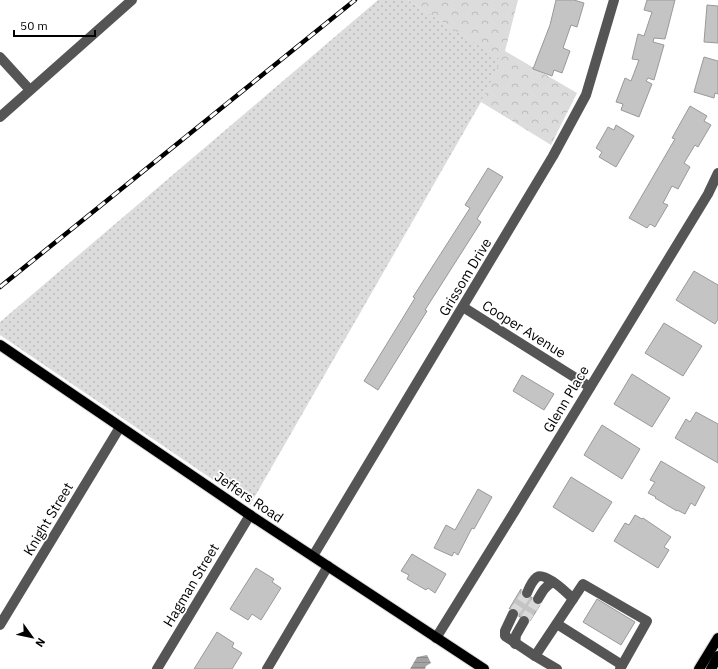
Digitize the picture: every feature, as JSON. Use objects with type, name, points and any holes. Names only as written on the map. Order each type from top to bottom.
[{"type":"main road","name":"Jeffers Road","points":[[0,345],[250,515],[484,669]]},
{"type":"main road","points":[[699,669],[718,638]]},
{"type":"main road","points":[[712,669],[718,656]]},
{"type":"street","points":[[0,117],[132,0]]},
{"type":"street","name":"Grissom Drive","points":[[314,556],[553,156],[586,95],[614,0]]},
{"type":"street","points":[[0,57],[30,90]]},
{"type":"street","name":"Glenn Place","points":[[436,638],[708,194],[718,173]]},
{"type":"street","name":"Cooper Avenue","points":[[463,307],[590,387]]},
{"type":"street","name":"Knight Street","points":[[0,624],[120,427]]},
{"type":"street","name":"Hagman Street","points":[[157,669],[250,515]]},
{"type":"street","points":[[267,669],[328,566]]},
{"type":"street","points":[[527,593],[538,577],[542,576],[553,582],[574,599]]},
{"type":"street","points":[[538,599],[544,589],[553,582]]},
{"type":"street","points":[[535,656],[583,584],[647,621],[621,667],[557,624]]},
{"type":"street","points":[[513,614],[505,632],[505,636],[552,668]]},
{"type":"street","points":[[515,644],[516,635],[524,621]]},
{"type":"green space","points":[[378,0],[408,0],[502,60],[481,102],[250,505],[0,335],[0,322]]},
{"type":"green space","points":[[408,0],[518,0],[505,51],[577,93],[551,145],[481,102],[501,60]]},
{"type":"shaded area","points":[[427,655],[431,663],[426,666],[425,669],[410,669],[417,657]]},
{"type":"building","points":[[556,0],[574,0],[584,3],[577,27],[571,25],[563,48],[570,51],[562,73],[554,70],[552,76],[533,69],[550,25]]},
{"type":"building","points":[[647,0],[675,0],[665,39],[654,38],[653,42],[664,45],[654,80],[648,78],[646,81],[652,84],[639,117],[621,110],[623,104],[616,102],[625,78],[631,81],[639,60],[632,59],[638,34],[644,36],[652,12],[644,10]]},
{"type":"building","points":[[707,5],[718,6],[718,43],[704,42]]},
{"type":"building","points":[[704,57],[718,61],[718,94],[715,93],[714,98],[694,92]]},
{"type":"building","points":[[690,106],[707,116],[704,121],[711,125],[698,147],[695,145],[684,163],[690,167],[678,189],[672,186],[663,203],[668,205],[655,227],[650,224],[647,228],[629,218],[675,139],[672,138]]},
{"type":"building","points":[[616,125],[634,136],[616,167],[599,157],[602,152],[596,148],[608,127],[614,130]]},
{"type":"building","points":[[488,168],[503,177],[477,219],[481,222],[425,310],[427,311],[378,390],[364,381],[415,298],[413,297],[470,208],[465,205]]},
{"type":"building","points":[[694,271],[718,285],[718,319],[715,324],[676,300]]},
{"type":"building","points":[[664,323],[702,346],[683,376],[645,353]]},
{"type":"building","points":[[632,374],[670,398],[652,427],[614,404]]},
{"type":"building","points":[[522,375],[554,394],[544,410],[513,391]]},
{"type":"building","points":[[696,412],[718,424],[718,463],[675,438],[686,419],[690,422]]},
{"type":"building","points":[[602,425],[640,449],[622,479],[584,455]]},
{"type":"building","points":[[661,461],[705,487],[695,506],[691,503],[685,514],[677,511],[648,493],[655,482],[650,480]]},
{"type":"building","points":[[571,477],[612,502],[593,532],[553,507]]},
{"type":"building","points":[[478,489],[492,497],[474,529],[472,528],[458,555],[454,552],[452,556],[434,548],[446,525],[455,530]]},
{"type":"building","points":[[635,515],[642,519],[643,518],[671,537],[664,547],[669,550],[658,568],[614,541],[625,523],[629,525]]},
{"type":"building","points":[[412,554],[446,574],[435,593],[428,588],[426,590],[407,579],[409,575],[401,571]]},
{"type":"building","points":[[256,568],[274,579],[272,582],[281,588],[261,620],[252,614],[248,620],[230,609]]},
{"type":"building","points":[[521,589],[522,597],[527,599],[532,597],[532,602],[534,604],[540,605],[530,621],[527,615],[519,617],[519,613],[516,608],[509,609]]},
{"type":"building","points":[[597,599],[635,622],[621,645],[583,622]]},
{"type":"building","points":[[217,632],[234,643],[232,647],[242,653],[232,669],[194,669]]},
{"type":"tunnel","points":[[513,614],[527,593]]},
{"type":"tunnel","points":[[524,621],[538,599]]},
{"type":"railway","points":[[0,287],[355,0]]}]
